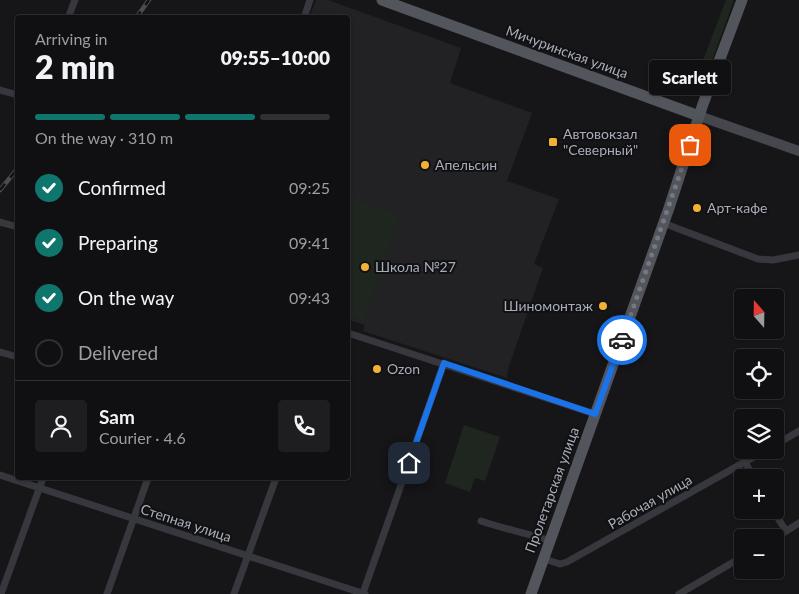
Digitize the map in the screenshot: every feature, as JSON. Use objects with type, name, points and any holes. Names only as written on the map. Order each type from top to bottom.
[{"type":"main road","name":"Мичуринская улица","points":[[382,0],[799,151]]},
{"type":"main road","name":"Пролетарская улица","points":[[531,594],[663,223],[699,116],[742,0]]},
{"type":"street","points":[[69,15],[76,0]]},
{"type":"street","points":[[305,15],[310,0]]},
{"type":"street","points":[[0,90],[15,94]]},
{"type":"street","points":[[0,222],[15,226]]},
{"type":"street","points":[[663,223],[758,259],[773,260],[799,255]]},
{"type":"street","points":[[350,333],[595,414]]},
{"type":"street","points":[[0,352],[15,356]]},
{"type":"street","points":[[364,594],[444,363]]},
{"type":"street","points":[[784,440],[799,431]]},
{"type":"street","name":"Рабочая улица","points":[[544,559],[560,564],[567,562],[750,459]]},
{"type":"street","points":[[745,462],[749,469]]},
{"type":"street","name":"Степная улица","points":[[0,475],[15,480]]},
{"type":"street","name":"Степная улица","points":[[15,480],[364,594]]},
{"type":"street","points":[[1,594],[42,480]]},
{"type":"street","points":[[108,594],[147,480]]},
{"type":"street","points":[[234,594],[275,480]]},
{"type":"street","points":[[779,519],[786,531],[799,524]]},
{"type":"street","points":[[481,522],[550,541]]},
{"type":"street","points":[[679,594],[734,562]]},
{"type":"shaded area","points":[[316,0],[328,0],[461,48],[450,83],[532,113],[507,181],[559,199],[534,264],[543,268],[508,369],[507,378],[363,331],[365,325],[350,321],[350,15],[310,15]]},
{"type":"shaded area","points":[[726,0],[734,0],[710,66],[702,63]]},
{"type":"shaded area","name":"Школа №27","points":[[350,198],[399,214],[364,321],[350,317]]},
{"type":"shaded area","points":[[464,425],[500,437],[485,481],[475,478],[470,492],[445,483]]},
{"type":"railway","points":[[138,15],[149,0]]},
{"type":"railway","points":[[0,190],[15,172]]},
{"type":"way so far","points":[[622,340],[690,145]]},
{"type":"place","name":"Автовокзал \"Северный\"","points":[[553,142]]},
{"type":"place","name":"Scarlett","points":[[690,145]]},
{"type":"place","name":"Апельсин","points":[[425,165]]},
{"type":"place","name":"Арт-кафе","points":[[697,208]]},
{"type":"place","name":"Школа №27","points":[[365,267]]},
{"type":"place","name":"Шиномонтаж","points":[[603,306]]},
{"type":"place","name":"Ozon","points":[[377,369]]},
{"type":"route","points":[[409,463],[444,363],[595,414],[622,340]]}]
